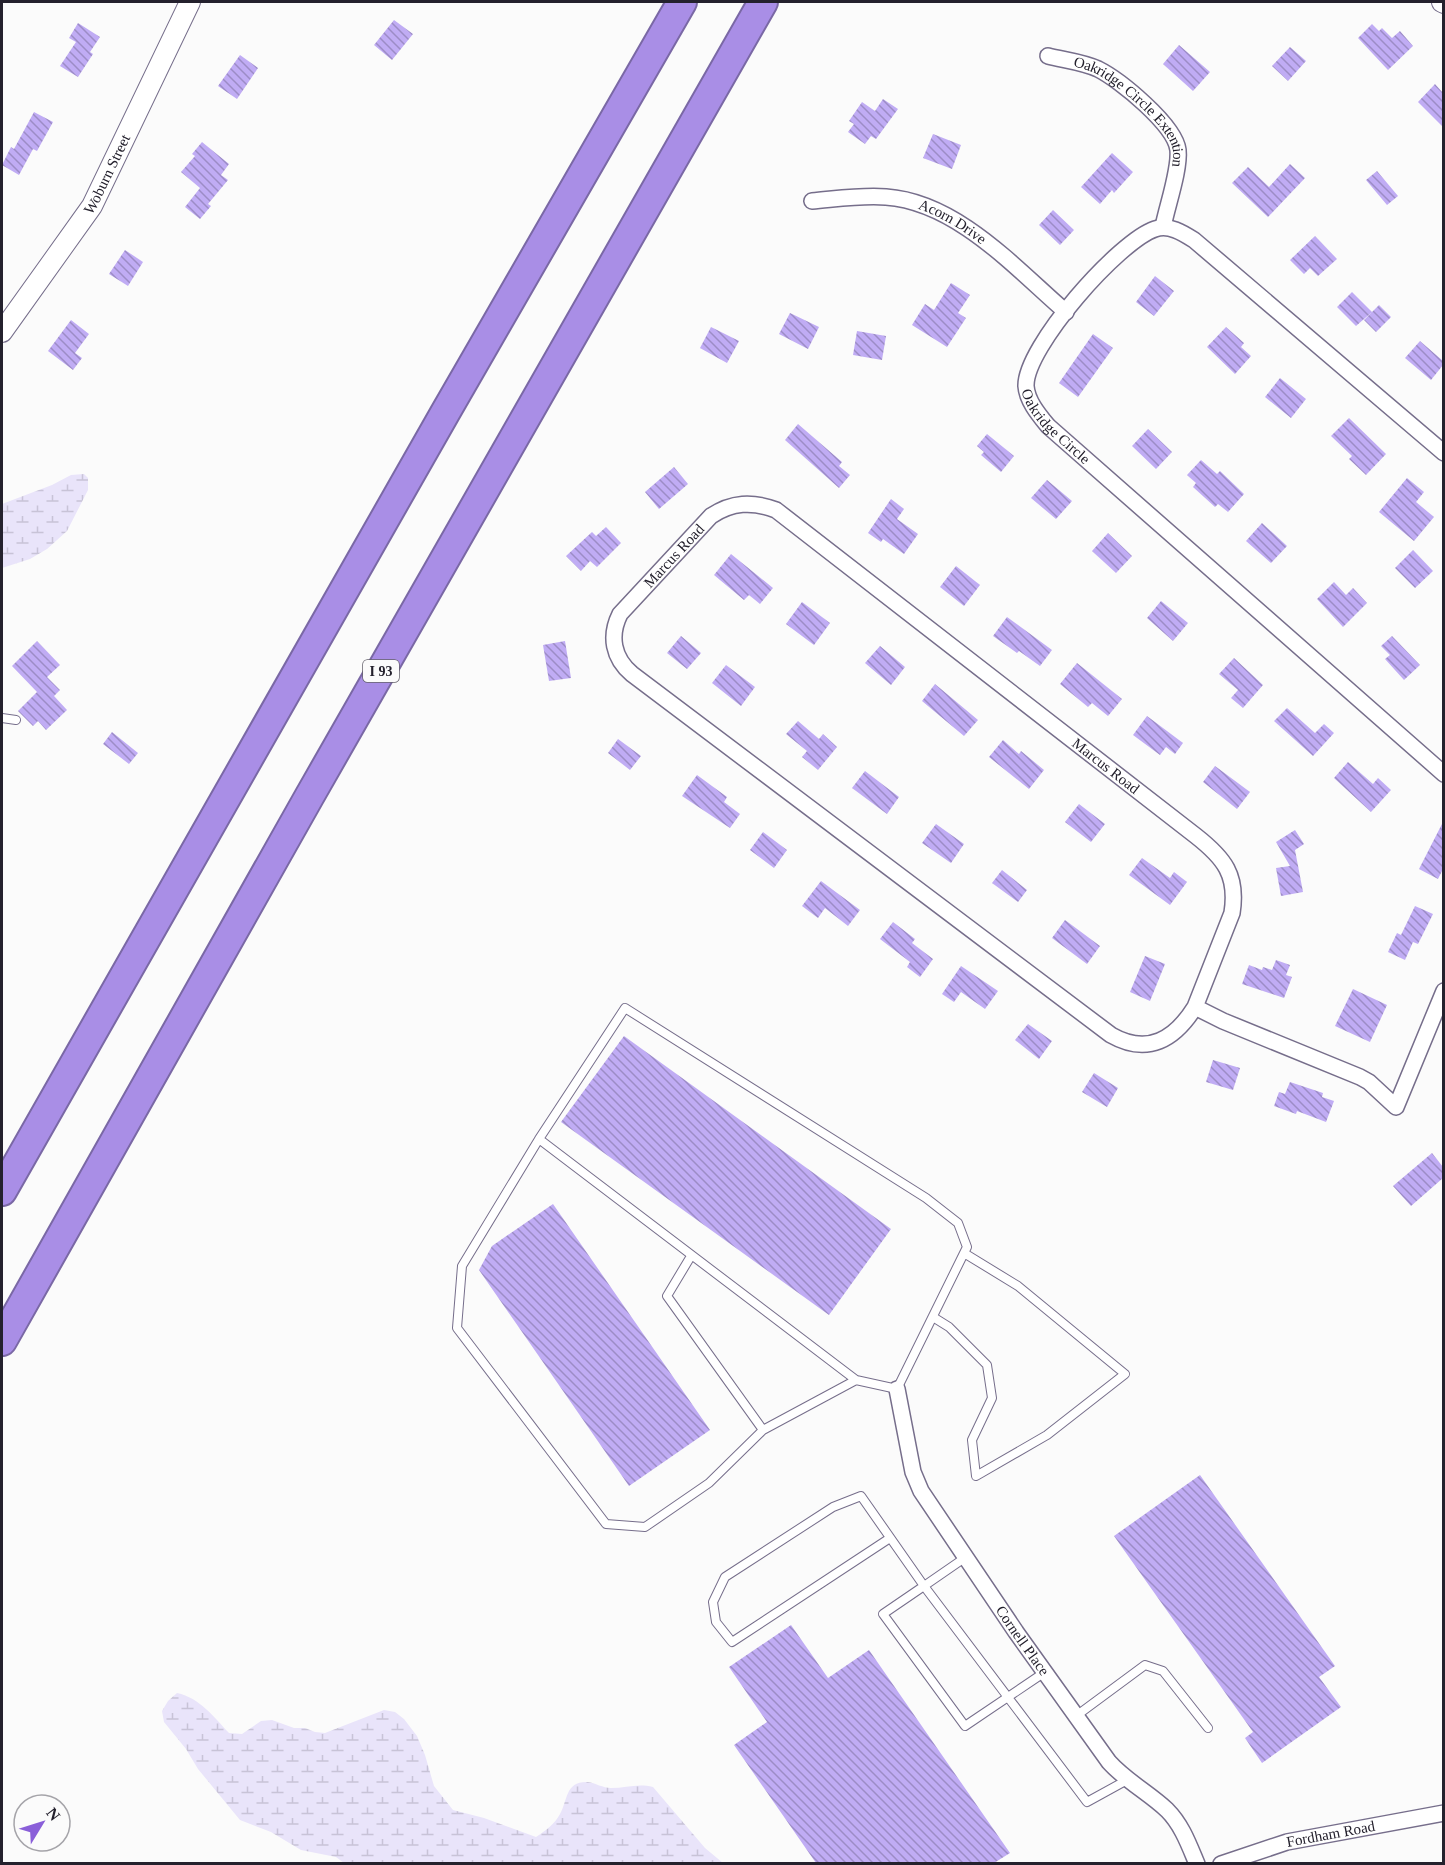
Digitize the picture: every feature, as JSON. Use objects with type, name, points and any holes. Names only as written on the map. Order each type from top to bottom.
[{"type":"highway","points":[[2,1191],[427,444],[682,2]]},
{"type":"highway","name":"I 93","points":[[2,1341],[321,776],[763,2]]},
{"type":"street","name":"Woburn Street","points":[[2,332],[92,206],[190,2]]},
{"type":"street","name":"Oakridge Circle Extention","points":[[1048,56],[1094,67],[1103,72],[1141,101],[1169,128],[1177,145],[1178,157],[1164,227]]},
{"type":"street","name":"Acorn Drive","points":[[812,201],[886,197],[908,201],[941,213],[980,238],[1066,312]]},
{"type":"street","name":"Oakridge Circle","points":[[1164,227],[1149,232],[1126,248],[1066,312],[1040,345],[1028,376],[1026,387],[1029,397],[1048,426],[1443,774]]},
{"type":"street","points":[[1164,227],[1178,231],[1194,240],[1443,453]]},
{"type":"street","name":"Marcus Road","points":[[738,504],[757,504],[776,510],[1168,814],[1220,857],[1226,865],[1235,898],[1232,913],[1195,1007],[1177,1031],[1158,1042],[1130,1043],[1111,1035],[632,674],[620,662],[615,646],[614,630],[620,614],[711,516],[728,506],[738,504]]},
{"type":"street","points":[[1195,1007],[1223,1021],[1360,1077],[1369,1082],[1396,1107],[1443,991]]},
{"type":"street","name":"Cornell Place","points":[[897,1389],[916,1482],[1109,1762],[1127,1780],[1164,1807],[1173,1817],[1183,1830],[1197,1863]]},
{"type":"street","name":"Fordham Road","points":[[1221,1863],[1309,1837],[1443,1813]]},
{"type":"lane","points":[[2,717],[16,720]]},
{"type":"lane","points":[[538,1139],[856,1380],[897,1389],[967,1246],[958,1223],[926,1198],[625,1008],[538,1139],[462,1266],[457,1328],[606,1524],[645,1527],[709,1484],[763,1430],[856,1380]]},
{"type":"lane","points":[[933,1317],[949,1327],[987,1365],[992,1398],[972,1440],[976,1476],[1047,1435],[1125,1374],[1018,1286],[964,1253]]},
{"type":"lane","points":[[691,1256],[667,1296],[763,1430]]},
{"type":"lane","points":[[890,1538],[732,1642],[716,1622],[713,1602],[725,1577],[833,1507],[861,1496],[924,1586],[1087,1802],[1127,1780]]},
{"type":"lane","points":[[966,1557],[883,1614],[965,1726],[1045,1672]]},
{"type":"lane","points":[[1076,1716],[1145,1665],[1163,1671],[1208,1728]]},
{"type":"green space","points":[[84,474],[88,478],[88,490],[67,531],[47,549],[30,559],[2,568],[2,504],[52,485],[71,475]]},
{"type":"green space","points":[[177,1693],[200,1704],[229,1733],[242,1734],[261,1721],[272,1720],[294,1728],[325,1733],[384,1710],[395,1712],[404,1719],[417,1736],[434,1786],[453,1810],[484,1818],[536,1837],[555,1821],[563,1809],[568,1792],[575,1785],[588,1782],[608,1788],[642,1785],[653,1787],[705,1848],[723,1863],[344,1863],[336,1857],[301,1850],[271,1832],[240,1820],[198,1769],[186,1749],[164,1722],[162,1711]]},
{"type":"building","points":[[394,20],[413,34],[392,60],[374,45]]},
{"type":"building","points":[[78,23],[100,37],[90,52],[93,54],[78,77],[60,66],[76,42],[69,38]]},
{"type":"building","points":[[1372,24],[1379,31],[1382,28],[1392,38],[1400,31],[1413,46],[1388,70],[1358,38]]},
{"type":"building","points":[[1179,45],[1210,72],[1193,91],[1163,64]]},
{"type":"building","points":[[1290,47],[1306,61],[1288,81],[1272,66]]},
{"type":"building","points":[[240,55],[258,68],[237,99],[218,86]]},
{"type":"building","points":[[1435,84],[1443,93],[1443,127],[1418,102]]},
{"type":"building","points":[[883,99],[898,109],[876,139],[871,136],[865,144],[848,132],[854,124],[849,121],[862,102],[875,111]]},
{"type":"building","points":[[34,112],[53,122],[37,151],[33,149],[19,175],[2,165],[11,147],[14,149]]},
{"type":"building","points":[[933,134],[961,145],[952,169],[923,158]]},
{"type":"building","points":[[202,142],[229,164],[221,175],[228,180],[208,204],[211,206],[200,219],[185,207],[200,188],[181,172],[195,156],[192,154]]},
{"type":"building","points":[[1112,153],[1133,172],[1114,193],[1112,190],[1100,204],[1081,187]]},
{"type":"building","points":[[1290,164],[1305,178],[1268,217],[1232,183],[1248,167],[1269,187]]},
{"type":"building","points":[[1377,171],[1398,196],[1387,205],[1366,180]]},
{"type":"building","points":[[1053,210],[1074,230],[1060,245],[1039,225]]},
{"type":"building","points":[[1315,236],[1337,259],[1318,276],[1310,268],[1304,274],[1290,260]]},
{"type":"building","points":[[125,250],[143,262],[128,286],[109,274]]},
{"type":"building","points":[[1155,276],[1174,291],[1154,316],[1136,302]]},
{"type":"building","points":[[951,283],[970,295],[958,313],[966,318],[947,347],[912,325],[925,304],[934,310]]},
{"type":"building","points":[[1352,292],[1372,312],[1356,326],[1337,307]]},
{"type":"building","points":[[1379,305],[1391,317],[1376,332],[1364,320]]},
{"type":"building","points":[[790,313],[819,327],[808,349],[779,334]]},
{"type":"building","points":[[71,320],[89,334],[75,353],[82,358],[73,370],[48,351]]},
{"type":"building","points":[[711,327],[739,341],[727,363],[700,348]]},
{"type":"building","points":[[1226,327],[1244,343],[1241,347],[1251,356],[1235,374],[1207,347]]},
{"type":"building","points":[[857,331],[886,336],[882,360],[853,355]]},
{"type":"building","points":[[1093,334],[1113,348],[1078,397],[1059,383]]},
{"type":"building","points":[[1420,341],[1443,361],[1443,365],[1431,380],[1405,358]]},
{"type":"building","points":[[1280,378],[1306,399],[1291,418],[1265,397]]},
{"type":"building","points":[[1349,418],[1386,454],[1366,475],[1349,459],[1352,456],[1331,436]]},
{"type":"building","points":[[798,424],[842,462],[839,466],[850,475],[839,488],[785,440]]},
{"type":"building","points":[[1148,429],[1172,452],[1156,469],[1132,446]]},
{"type":"building","points":[[987,434],[1014,456],[1001,472],[981,455],[984,452],[977,446]]},
{"type":"building","points":[[1201,460],[1217,474],[1220,471],[1244,494],[1228,512],[1218,504],[1215,507],[1193,487],[1196,483],[1187,475]]},
{"type":"building","points":[[674,467],[688,484],[659,509],[645,492]]},
{"type":"building","points":[[1407,478],[1424,492],[1416,502],[1434,517],[1414,541],[1379,512]]},
{"type":"building","points":[[1047,480],[1072,501],[1056,519],[1031,498]]},
{"type":"building","points":[[891,499],[904,509],[897,519],[918,534],[904,554],[883,539],[881,542],[868,533]]},
{"type":"building","points":[[1262,523],[1287,546],[1271,563],[1246,541]]},
{"type":"building","points":[[606,527],[621,543],[597,567],[590,561],[581,571],[566,556],[592,532],[596,536]]},
{"type":"building","points":[[1108,533],[1132,556],[1116,573],[1092,551]]},
{"type":"building","points":[[1413,550],[1433,571],[1415,588],[1395,568]]},
{"type":"building","points":[[731,554],[773,588],[760,604],[749,595],[744,600],[714,575]]},
{"type":"building","points":[[956,566],[980,585],[964,606],[940,587]]},
{"type":"building","points":[[1334,582],[1346,595],[1353,588],[1367,603],[1343,627],[1317,599]]},
{"type":"building","points":[[1161,601],[1188,623],[1173,641],[1147,618]]},
{"type":"building","points":[[802,602],[830,623],[814,645],[786,624]]},
{"type":"building","points":[[1007,617],[1052,650],[1040,666],[993,636]]},
{"type":"building","points":[[681,636],[701,653],[687,669],[667,653]]},
{"type":"building","points":[[1392,636],[1420,665],[1404,680],[1385,659],[1390,655],[1381,646]]},
{"type":"building","points":[[37,641],[60,665],[47,677],[60,690],[54,696],[67,710],[46,730],[38,721],[33,726],[18,711],[37,692],[12,666]]},
{"type":"building","points":[[565,641],[571,678],[549,681],[543,645]]},
{"type":"building","points":[[880,646],[905,667],[891,685],[865,663]]},
{"type":"building","points":[[1234,658],[1263,685],[1243,708],[1231,698],[1238,690],[1219,674]]},
{"type":"building","points":[[1077,663],[1122,699],[1108,716],[1092,703],[1088,707],[1060,684]]},
{"type":"building","points":[[726,665],[755,687],[741,706],[712,683]]},
{"type":"building","points":[[935,684],[978,720],[964,736],[922,701]]},
{"type":"building","points":[[1287,708],[1315,733],[1324,724],[1334,733],[1313,756],[1274,721]]},
{"type":"building","points":[[1147,716],[1183,743],[1175,754],[1166,747],[1160,755],[1133,735]]},
{"type":"building","points":[[798,721],[819,739],[823,734],[837,747],[818,770],[802,757],[807,751],[786,734]]},
{"type":"building","points":[[112,732],[138,753],[129,764],[103,744]]},
{"type":"building","points":[[618,739],[641,756],[630,770],[608,753]]},
{"type":"building","points":[[1003,740],[1019,754],[1021,751],[1044,770],[1029,789],[989,757]]},
{"type":"building","points":[[1348,762],[1373,784],[1378,778],[1391,790],[1371,812],[1334,778]]},
{"type":"building","points":[[1215,766],[1250,792],[1237,809],[1203,782]]},
{"type":"building","points":[[865,771],[899,797],[887,814],[852,788]]},
{"type":"building","points":[[697,775],[727,797],[724,802],[740,814],[730,828],[682,796]]},
{"type":"building","points":[[1079,804],[1105,824],[1091,842],[1065,822]]},
{"type":"building","points":[[1443,822],[1443,869],[1438,879],[1419,869]]},
{"type":"building","points":[[936,824],[964,844],[951,863],[922,843]]},
{"type":"building","points":[[1295,830],[1304,844],[1295,850],[1303,892],[1281,896],[1276,868],[1290,866],[1276,842]]},
{"type":"building","points":[[763,832],[787,850],[774,868],[750,850]]},
{"type":"building","points":[[1142,858],[1170,878],[1174,872],[1187,882],[1170,905],[1129,875]]},
{"type":"building","points":[[1002,870],[1027,890],[1018,902],[992,883]]},
{"type":"building","points":[[821,881],[860,910],[848,926],[825,908],[818,918],[802,906]]},
{"type":"building","points":[[1415,906],[1433,914],[1418,944],[1413,942],[1405,960],[1388,952],[1397,933],[1401,935]]},
{"type":"building","points":[[1065,920],[1100,946],[1087,964],[1052,938]]},
{"type":"building","points":[[893,922],[915,939],[912,943],[933,959],[920,977],[907,967],[910,962],[880,939]]},
{"type":"building","points":[[1145,956],[1165,964],[1150,1001],[1130,992]]},
{"type":"building","points":[[1276,960],[1290,965],[1286,975],[1292,977],[1284,998],[1242,984],[1249,965],[1262,970],[1263,967],[1272,970]]},
{"type":"building","points":[[961,966],[998,991],[985,1009],[961,992],[954,1002],[942,994]]},
{"type":"building","points":[[1353,989],[1387,1005],[1370,1042],[1335,1026]]},
{"type":"building","points":[[1028,1024],[1052,1041],[1039,1059],[1015,1040]]},
{"type":"building","points":[[624,1036],[891,1229],[829,1315],[561,1122]]},
{"type":"building","points":[[1213,1060],[1240,1068],[1233,1090],[1206,1082]]},
{"type":"building","points":[[1094,1073],[1118,1088],[1107,1107],[1082,1092]]},
{"type":"building","points":[[1290,1082],[1323,1093],[1322,1097],[1334,1101],[1326,1122],[1297,1111],[1296,1114],[1274,1106],[1279,1092],[1285,1094]]},
{"type":"building","points":[[1432,1153],[1443,1167],[1443,1178],[1411,1206],[1393,1186]]},
{"type":"building","points":[[553,1204],[710,1430],[629,1486],[479,1270],[492,1246]]},
{"type":"building","points":[[1200,1475],[1335,1666],[1319,1677],[1341,1707],[1262,1763],[1245,1738],[1253,1732],[1114,1536]]},
{"type":"building","points":[[791,1625],[828,1678],[869,1650],[1010,1853],[994,1863],[816,1863],[734,1745],[767,1722],[729,1667]]}]
